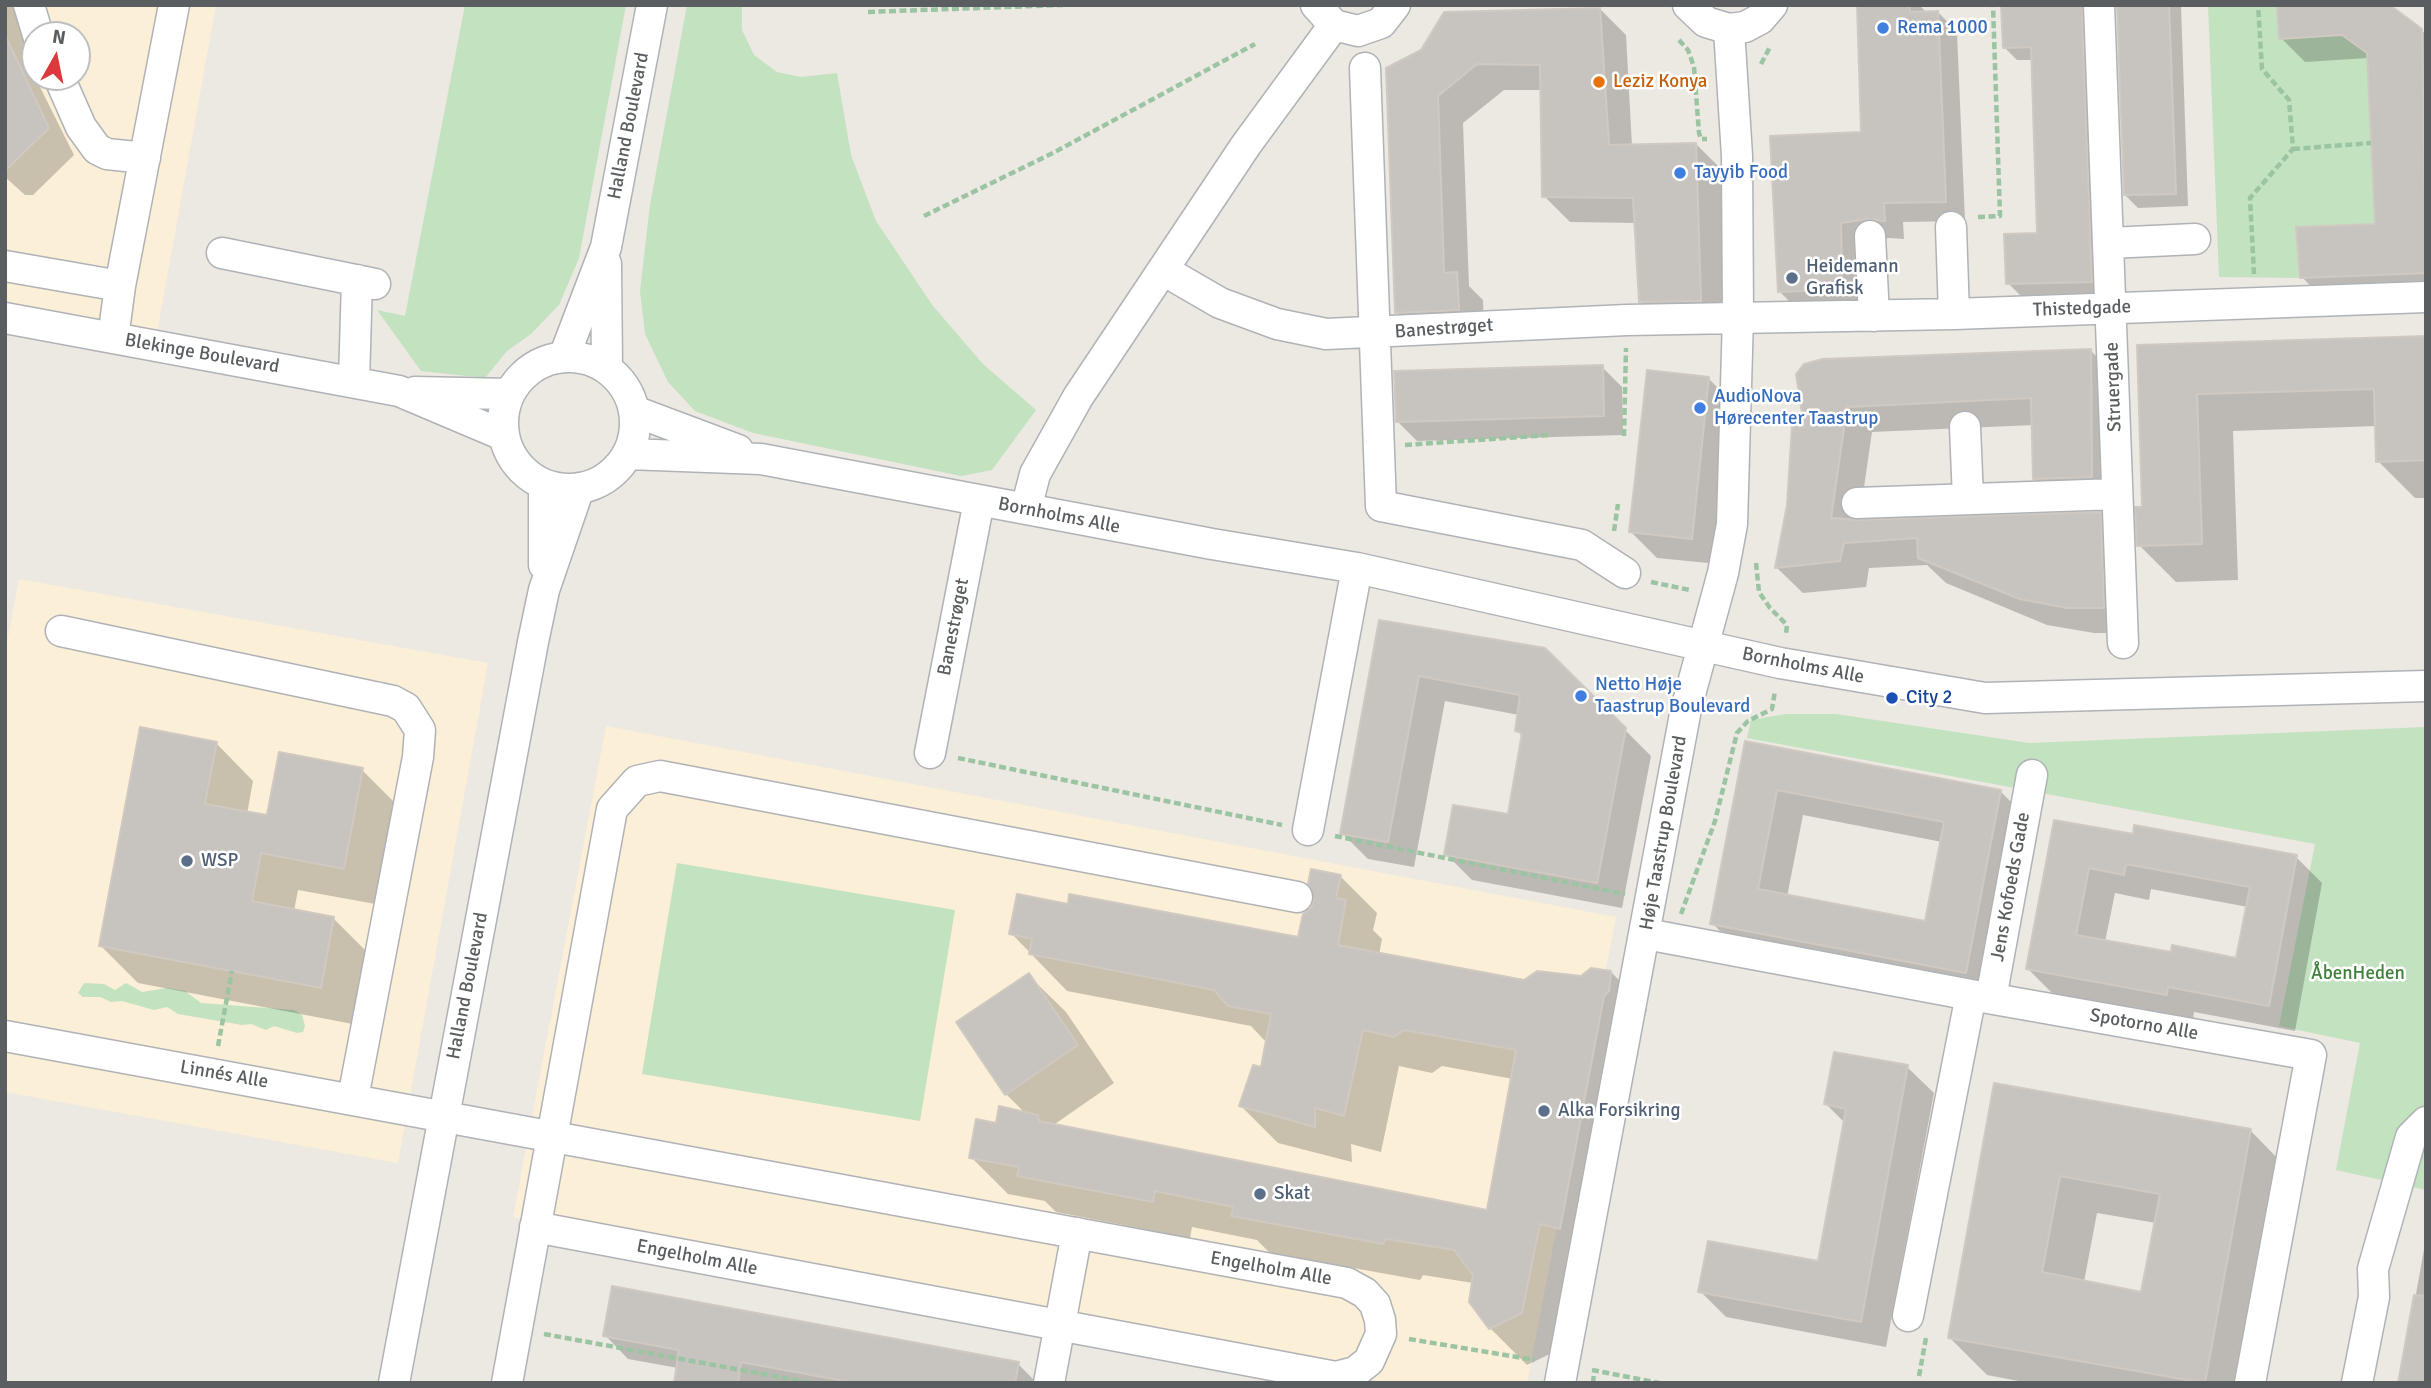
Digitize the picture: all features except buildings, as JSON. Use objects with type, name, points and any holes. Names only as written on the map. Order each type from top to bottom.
[{"type":"street","points":[[113,338],[120,286],[174,5]]},
{"type":"street","name":"Halland Boulevard","points":[[564,357],[606,247],[652,5]]},
{"type":"street","points":[[1026,509],[1035,474],[1072,408],[1246,145],[1325,15],[1345,30],[1370,29],[1381,23],[1395,5]]},
{"type":"street","points":[[1688,5],[1706,22],[1729,29],[1745,27],[1760,19],[1772,5]]},
{"type":"street","name":"Struergade","points":[[2099,5],[2123,643]]},
{"type":"street","name":"Høje Taastrup Boulevard","points":[[1570,1376],[1659,936],[1686,709],[1717,596],[1732,524],[1738,317],[1737,156],[1729,29]]},
{"type":"street","points":[[1365,68],[1381,506],[1582,545],[1625,573]]},
{"type":"street","points":[[65,91],[81,127],[97,149],[107,154],[145,158]]},
{"type":"street","points":[[1951,227],[1954,314]]},
{"type":"street","points":[[1870,236],[1874,316]]},
{"type":"street","points":[[2109,243],[2195,239]]},
{"type":"street","name":"Halland Boulevard","points":[[606,247],[607,368]]},
{"type":"street","points":[[222,253],[366,282],[354,381]]},
{"type":"street","points":[[5,266],[120,286]]},
{"type":"street","name":"Banestrøget","points":[[1163,270],[1220,303],[1277,324],[1326,334],[1738,317]]},
{"type":"street","name":"Thistedgade","points":[[1738,317],[1954,314],[2426,298]]},
{"type":"street","name":"Blekinge Boulevard","points":[[5,318],[399,391],[503,435]]},
{"type":"street","points":[[564,357],[590,360],[607,368],[621,382],[634,411],[634,436],[628,454],[617,469],[603,481],[566,490],[544,485],[525,473],[511,456],[503,435],[503,414],[509,394],[520,378],[535,366],[564,357]]},
{"type":"street","name":"Blekinge Boulevard","points":[[399,391],[509,394]]},
{"type":"street","name":"Bornholms Alle","points":[[634,411],[761,459]]},
{"type":"street","points":[[1965,427],[1968,499]]},
{"type":"street","name":"Bornholms Alle","points":[[628,454],[761,459],[1357,568],[1780,663],[1985,698],[2426,686]]},
{"type":"street","name":"Halland Boulevard","points":[[544,485],[544,590]]},
{"type":"street","name":"Halland Boulevard","points":[[394,1383],[544,590],[579,488]]},
{"type":"street","points":[[1857,503],[2117,494]]},
{"type":"street","name":"Banestrøget","points":[[930,752],[979,501]]},
{"type":"street","points":[[1308,830],[1357,568]]},
{"type":"street","points":[[61,631],[393,701],[406,708],[420,730],[418,757],[353,1098]]},
{"type":"street","name":"Jens Kofoeds Gade","points":[[1981,997],[2032,775]]},
{"type":"street","points":[[507,1383],[612,810],[637,781],[660,776],[1297,897]]},
{"type":"street","points":[[1659,936],[1981,997],[1908,1316]]},
{"type":"street","name":"Spotorno Alle","points":[[1981,997],[2311,1055],[2250,1383]]},
{"type":"street","name":"Linnés Alle","points":[[5,1036],[443,1115]]},
{"type":"street","name":"Engelholm Alle","points":[[443,1115],[1348,1283],[1375,1304],[1381,1334],[1369,1361],[1355,1372],[1336,1377],[536,1227]]},
{"type":"street","points":[[2357,1383],[2374,1297],[2373,1269],[2411,1137],[2426,1122]]},
{"type":"street","points":[[1049,1383],[1077,1233]]},
{"type":"path","points":[[868,12],[1063,5]]},
{"type":"path","points":[[1951,227],[1949,218],[2000,216],[1993,5]]},
{"type":"path","points":[[2258,5],[2262,69],[2289,100],[2293,149]]},
{"type":"path","points":[[924,216],[1053,153],[1255,44]]},
{"type":"path","points":[[2255,303],[2250,198],[2293,149],[2371,143]]},
{"type":"path","points":[[1624,436],[1627,320]]},
{"type":"path","points":[[1380,446],[1549,435]]},
{"type":"path","points":[[1636,631],[1648,582],[1717,596]]},
{"type":"path","points":[[1659,936],[1715,821],[1737,733],[1748,721],[1772,709],[1787,625]]},
{"type":"path","points":[[220,1034],[232,971]]},
{"type":"path","points":[[517,1329],[812,1383]]},
{"type":"path","points":[[1381,1334],[1592,1383]]},
{"type":"path","points":[[1570,1376],[1597,1357]]},
{"type":"path","points":[[1570,1376],[1659,1383]]},
{"type":"shaded area","points":[[5,5],[216,5],[157,333],[5,305]]},
{"type":"shaded area","points":[[19,579],[488,663],[398,1163],[5,1092],[5,653]]},
{"type":"shaded area","points":[[606,726],[1616,917],[1527,1383],[1389,1383],[513,1217]]},
{"type":"green space","points":[[465,5],[626,5],[579,258],[559,305],[531,334],[507,351],[485,378],[421,371],[377,310],[405,316]]},
{"type":"green space","points":[[687,5],[742,5],[742,30],[754,55],[777,72],[801,77],[837,73],[851,155],[876,221],[933,306],[983,364],[1036,410],[992,470],[961,476],[753,433],[695,411],[668,382],[645,334],[640,291],[650,205]]},
{"type":"green space","points":[[2208,5],[2277,5],[2280,39],[2342,35],[2367,53],[2375,224],[2296,227],[2300,278],[2219,277]]},
{"type":"green space","name":"ÅbenHeden","points":[[1786,714],[1836,714],[2029,743],[2426,727],[2426,1190],[2336,1170],[2360,1043],[2279,1026],[2315,844],[1747,738],[1751,720]]},
{"type":"green space","points":[[677,863],[955,910],[920,1121],[642,1074]]},
{"type":"green space","points":[[84,983],[104,984],[115,990],[126,983],[142,992],[167,988],[185,991],[201,1003],[294,1010],[302,1015],[305,1026],[303,1032],[297,1033],[274,1026],[266,1030],[251,1024],[242,1025],[178,1014],[167,1007],[154,1010],[122,1001],[111,1002],[100,997],[83,997],[78,993]]},
{"type":"place","name":"Rema 1000","points":[[1883,28]]},
{"type":"place","name":"Leziz Konya","points":[[1599,82]]},
{"type":"place","name":"Tayyib Food","points":[[1680,173]]},
{"type":"place","name":"Heidemann Grafisk","points":[[1792,278]]},
{"type":"place","name":"AudioNova Hørecenter Taastrup","points":[[1700,408]]},
{"type":"place","name":"Netto Høje Taastrup Boulevard","points":[[1581,696]]},
{"type":"place","name":"City 2","points":[[1892,698]]},
{"type":"place","name":"WSP","points":[[187,861]]},
{"type":"place","name":"Alka Forsikring","points":[[1544,1111]]},
{"type":"place","name":"Skat","points":[[1260,1194]]}]
